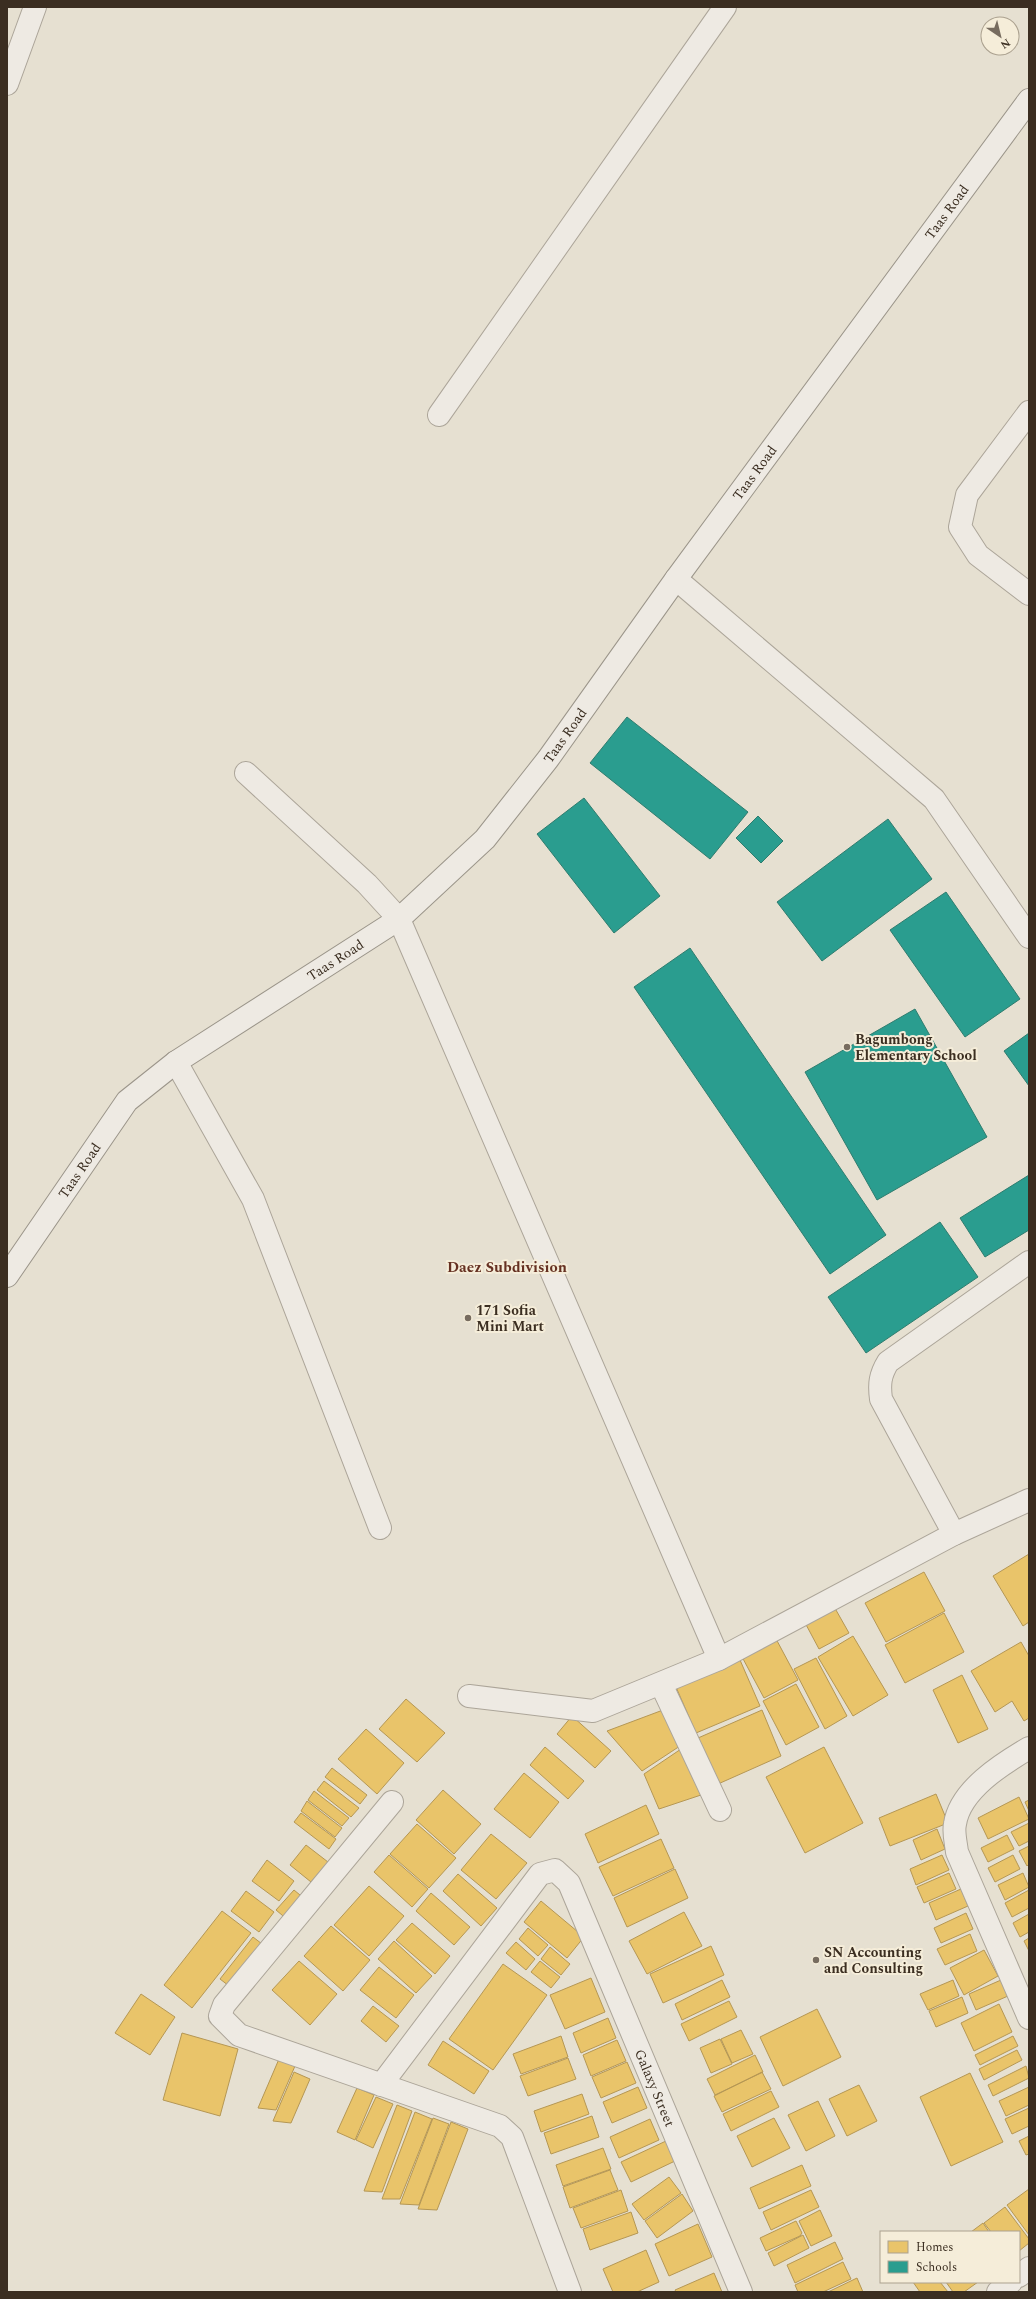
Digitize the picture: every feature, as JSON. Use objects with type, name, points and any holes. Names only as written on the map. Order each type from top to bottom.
[{"type":"street","points":[[7,84],[35,7]]},
{"type":"street","points":[[440,415],[725,7]]},
{"type":"street","name":"Taas Road","points":[[7,1276],[127,1101],[176,1062],[399,919],[485,839],[548,758],[676,579],[1029,100]]},
{"type":"street","points":[[1029,412],[967,494],[960,527],[978,555],[1029,594]]},
{"type":"street","points":[[676,579],[934,799],[1029,937]]},
{"type":"street","points":[[246,773],[367,884],[399,919],[719,1660]]},
{"type":"street","points":[[176,1062],[253,1199],[380,1528]]},
{"type":"street","points":[[954,1534],[881,1399],[879,1385],[881,1373],[888,1362],[1029,1262]]},
{"type":"street","points":[[469,1696],[593,1711],[719,1660],[954,1534],[1029,1500]]},
{"type":"street","points":[[661,1684],[720,1810]]},
{"type":"street","points":[[1029,1748],[1002,1764],[967,1795],[955,1824],[957,1852],[1029,2018]]},
{"type":"street","points":[[392,1802],[224,2005],[220,2016],[239,2034],[381,2086],[500,2126],[512,2137],[570,2292]]},
{"type":"street","name":"Galaxy Street","points":[[381,2086],[540,1874],[555,1870],[569,1883],[741,2292]]},
{"type":"street","points":[[1020,2275],[1029,2268]]},
{"type":"street","points":[[998,2292],[1010,2283]]},
{"type":"building: Homes","points":[[1029,1554],[1029,1622],[1023,1626],[993,1576]]},
{"type":"building: Homes","points":[[924,1572],[945,1611],[886,1642],[865,1603]]},
{"type":"building: Homes","points":[[832,1603],[849,1633],[819,1649],[803,1619]]},
{"type":"building: Homes","points":[[944,1613],[964,1652],[905,1683],[885,1645]]},
{"type":"building: Homes","points":[[853,1636],[888,1695],[853,1716],[818,1657]]},
{"type":"building: Homes","points":[[775,1637],[798,1680],[764,1698],[741,1655]]},
{"type":"building: Homes","points":[[1021,1642],[1029,1656],[1029,1718],[1024,1721],[1012,1701],[995,1712],[971,1671]]},
{"type":"building: Homes","points":[[816,1658],[847,1716],[825,1729],[794,1669]]},
{"type":"building: Homes","points":[[740,1660],[760,1706],[696,1733],[676,1687]]},
{"type":"building: Homes","points":[[962,1675],[988,1729],[958,1743],[933,1690]]},
{"type":"building: Homes","points":[[796,1684],[819,1727],[786,1745],[763,1701]]},
{"type":"building: Homes","points":[[406,1699],[445,1733],[417,1762],[379,1729]]},
{"type":"building: Homes","points":[[663,1710],[683,1744],[642,1771],[607,1731]]},
{"type":"building: Homes","points":[[762,1710],[781,1756],[718,1784],[698,1738]]},
{"type":"building: Homes","points":[[572,1716],[611,1751],[595,1768],[557,1734]]},
{"type":"building: Homes","points":[[366,1729],[404,1763],[377,1794],[338,1759]]},
{"type":"building: Homes","points":[[545,1747],[584,1781],[568,1799],[530,1765]]},
{"type":"building: Homes","points":[[684,1747],[707,1793],[659,1809],[644,1774]]},
{"type":"building: Homes","points":[[824,1747],[863,1823],[805,1853],[766,1777]]},
{"type":"building: Homes","points":[[332,1768],[367,1795],[360,1804],[325,1777]]},
{"type":"building: Homes","points":[[524,1773],[559,1802],[530,1838],[494,1809]]},
{"type":"building: Homes","points":[[324,1781],[359,1808],[351,1817],[317,1790]]},
{"type":"building: Homes","points":[[443,1790],[481,1824],[454,1854],[416,1820]]},
{"type":"building: Homes","points":[[314,1791],[349,1818],[342,1826],[308,1800]]},
{"type":"building: Homes","points":[[936,1794],[948,1823],[890,1846],[879,1818]]},
{"type":"building: Homes","points":[[1019,1797],[1029,1819],[988,1839],[978,1818]]},
{"type":"building: Homes","points":[[1029,1800],[1029,1811],[1025,1802]]},
{"type":"building: Homes","points":[[307,1801],[342,1828],[335,1837],[301,1811]]},
{"type":"building: Homes","points":[[646,1805],[659,1834],[598,1863],[585,1834]]},
{"type":"building: Homes","points":[[301,1813],[336,1839],[329,1849],[294,1822]]},
{"type":"building: Homes","points":[[1029,1823],[1029,1841],[1019,1846],[1011,1832]]},
{"type":"building: Homes","points":[[417,1824],[456,1858],[429,1888],[390,1854]]},
{"type":"building: Homes","points":[[937,1829],[945,1849],[921,1860],[913,1840]]},
{"type":"building: Homes","points":[[491,1834],[527,1863],[496,1899],[461,1870]]},
{"type":"building: Homes","points":[[1007,1835],[1014,1849],[988,1862],[981,1848]]},
{"type":"building: Homes","points":[[661,1839],[674,1868],[613,1896],[599,1867]]},
{"type":"building: Homes","points":[[306,1845],[328,1862],[311,1882],[290,1865]]},
{"type":"building: Homes","points":[[1029,1846],[1029,1864],[1027,1866],[1019,1851]]},
{"type":"building: Homes","points":[[389,1855],[428,1889],[412,1907],[374,1872]]},
{"type":"building: Homes","points":[[942,1855],[949,1870],[916,1885],[910,1869]]},
{"type":"building: Homes","points":[[1013,1855],[1020,1869],[995,1882],[988,1868]]},
{"type":"building: Homes","points":[[267,1860],[294,1881],[279,1901],[252,1881]]},
{"type":"building: Homes","points":[[675,1869],[688,1898],[627,1927],[614,1898]]},
{"type":"building: Homes","points":[[949,1873],[956,1889],[924,1903],[917,1887]]},
{"type":"building: Homes","points":[[1023,1873],[1029,1887],[1005,1900],[998,1885]]},
{"type":"building: Homes","points":[[458,1874],[497,1908],[481,1926],[443,1891]]},
{"type":"building: Homes","points":[[369,1886],[404,1916],[369,1956],[334,1925]]},
{"type":"building: Homes","points":[[961,1889],[968,1906],[936,1920],[929,1903]]},
{"type":"building: Homes","points":[[294,1890],[306,1900],[289,1921],[276,1910]]},
{"type":"building: Homes","points":[[1029,1890],[1029,1908],[1012,1917],[1005,1903]]},
{"type":"building: Homes","points":[[246,1891],[274,1912],[259,1932],[231,1911]]},
{"type":"building: Homes","points":[[431,1893],[470,1927],[454,1945],[416,1911]]},
{"type":"building: Homes","points":[[541,1901],[584,1937],[567,1958],[524,1922]]},
{"type":"building: Homes","points":[[222,1911],[251,1933],[192,2008],[164,1985]]},
{"type":"building: Homes","points":[[684,1912],[702,1946],[647,1974],[629,1941]]},
{"type":"building: Homes","points":[[966,1913],[973,1929],[941,1943],[934,1928]]},
{"type":"building: Homes","points":[[1029,1914],[1029,1932],[1020,1937],[1013,1923]]},
{"type":"building: Homes","points":[[412,1923],[450,1956],[435,1974],[396,1940]]},
{"type":"building: Homes","points":[[331,1926],[370,1960],[343,1991],[304,1956]]},
{"type":"building: Homes","points":[[528,1928],[548,1945],[538,1956],[519,1939]]},
{"type":"building: Homes","points":[[970,1934],[977,1951],[945,1965],[937,1949]]},
{"type":"building: Homes","points":[[253,1937],[266,1947],[233,1989],[220,1979]]},
{"type":"building: Homes","points":[[1029,1938],[1029,1951],[1024,1941]]},
{"type":"building: Homes","points":[[394,1941],[432,1976],[416,1993],[378,1959]]},
{"type":"building: Homes","points":[[516,1942],[535,1959],[526,1970],[506,1953]]},
{"type":"building: Homes","points":[[711,1946],[724,1975],[663,2003],[650,1974]]},
{"type":"building: Homes","points":[[550,1947],[570,1964],[561,1975],[541,1959]]},
{"type":"building: Homes","points":[[984,1950],[998,1976],[964,1995],[950,1968]]},
{"type":"building: Homes","points":[[299,1961],[337,1994],[310,2025],[272,1990]]},
{"type":"building: Homes","points":[[540,1961],[560,1977],[551,1988],[531,1972]]},
{"type":"building: Homes","points":[[503,1964],[547,1995],[493,2070],[449,2039]]},
{"type":"building: Homes","points":[[379,1967],[414,1995],[396,2018],[360,1990]]},
{"type":"building: Homes","points":[[591,1978],[605,2012],[565,2029],[550,1995]]},
{"type":"building: Homes","points":[[722,1980],[730,1997],[682,2020],[675,2004]]},
{"type":"building: Homes","points":[[953,1980],[959,1996],[928,2010],[920,1994]]},
{"type":"building: Homes","points":[[1001,1980],[1008,1996],[976,2010],[969,1994]]},
{"type":"building: Homes","points":[[141,1994],[175,2017],[150,2055],[115,2033]]},
{"type":"building: Homes","points":[[962,1997],[968,2013],[936,2027],[929,2011]]},
{"type":"building: Homes","points":[[729,2001],[737,2017],[689,2041],[681,2024]]},
{"type":"building: Homes","points":[[999,2004],[1012,2032],[974,2051],[961,2023]]},
{"type":"building: Homes","points":[[373,2006],[399,2026],[386,2042],[361,2021]]},
{"type":"building: Homes","points":[[817,2009],[841,2057],[783,2086],[760,2037]]},
{"type":"building: Homes","points":[[608,2018],[616,2038],[581,2053],[573,2033]]},
{"type":"building: Homes","points":[[741,2030],[753,2054],[732,2063],[721,2039]]},
{"type":"building: Homes","points":[[182,2033],[238,2049],[220,2116],[163,2100]]},
{"type":"building: Homes","points":[[561,2036],[568,2057],[521,2074],[513,2054]]},
{"type":"building: Homes","points":[[1013,2036],[1018,2046],[980,2065],[975,2055]]},
{"type":"building: Homes","points":[[720,2039],[732,2064],[711,2073],[700,2048]]},
{"type":"building: Homes","points":[[617,2040],[626,2061],[591,2076],[583,2055]]},
{"type":"building: Homes","points":[[443,2041],[489,2071],[474,2094],[428,2065]]},
{"type":"building: Homes","points":[[1017,2050],[1022,2060],[984,2080],[979,2069]]},
{"type":"building: Homes","points":[[755,2055],[763,2072],[715,2095],[707,2079]]},
{"type":"building: Homes","points":[[568,2058],[576,2079],[528,2096],[520,2076]]},
{"type":"building: Homes","points":[[279,2059],[295,2066],[276,2110],[258,2108]]},
{"type":"building: Homes","points":[[627,2062],[636,2083],[601,2098],[592,2077]]},
{"type":"building: Homes","points":[[1026,2066],[1029,2078],[993,2096],[988,2085]]},
{"type":"building: Homes","points":[[294,2072],[310,2079],[291,2123],[273,2121]]},
{"type":"building: Homes","points":[[762,2072],[771,2089],[722,2112],[714,2096]]},
{"type":"building: Homes","points":[[970,2073],[1003,2142],[951,2166],[920,2097]]},
{"type":"building: Homes","points":[[859,2085],[877,2121],[847,2136],[829,2099]]},
{"type":"building: Homes","points":[[638,2087],[647,2108],[612,2123],[603,2102]]},
{"type":"building: Homes","points":[[1029,2087],[1029,2105],[1006,2116],[999,2101]]},
{"type":"building: Homes","points":[[357,2088],[374,2095],[355,2140],[337,2132]]},
{"type":"building: Homes","points":[[771,2091],[779,2107],[731,2131],[723,2114]]},
{"type":"building: Homes","points":[[582,2094],[589,2114],[541,2132],[534,2111]]},
{"type":"building: Homes","points":[[376,2097],[393,2104],[373,2148],[356,2140]]},
{"type":"building: Homes","points":[[818,2101],[835,2136],[806,2151],[788,2115]]},
{"type":"building: Homes","points":[[397,2105],[412,2111],[382,2192],[364,2191]]},
{"type":"building: Homes","points":[[1029,2108],[1029,2126],[1012,2134],[1005,2119]]},
{"type":"building: Homes","points":[[415,2112],[432,2119],[400,2199],[382,2199]]},
{"type":"building: Homes","points":[[592,2116],[599,2137],[551,2154],[544,2133]]},
{"type":"building: Homes","points":[[433,2118],[449,2124],[419,2205],[400,2204]]},
{"type":"building: Homes","points":[[774,2118],[790,2148],[752,2167],[737,2136]]},
{"type":"building: Homes","points":[[650,2119],[659,2140],[619,2158],[610,2137]]},
{"type":"building: Homes","points":[[451,2122],[468,2129],[437,2210],[418,2209]]},
{"type":"building: Homes","points":[[1029,2136],[1029,2154],[1026,2155],[1019,2141]]},
{"type":"building: Homes","points":[[666,2141],[675,2161],[631,2182],[621,2162]]},
{"type":"building: Homes","points":[[603,2148],[611,2169],[563,2186],[556,2165]]},
{"type":"building: Homes","points":[[802,2165],[811,2186],[759,2209],[750,2188]]},
{"type":"building: Homes","points":[[610,2170],[618,2190],[570,2208],[563,2187]]},
{"type":"building: Homes","points":[[669,2177],[681,2193],[644,2220],[632,2204]]},
{"type":"building: Homes","points":[[1029,2189],[1029,2235],[1007,2205]]},
{"type":"building: Homes","points":[[621,2190],[628,2211],[581,2228],[573,2208]]},
{"type":"building: Homes","points":[[811,2190],[819,2207],[771,2230],[763,2212]]},
{"type":"building: Homes","points":[[682,2194],[693,2211],[657,2238],[645,2221]]},
{"type":"building: Homes","points":[[1005,2207],[1029,2239],[1029,2243],[1020,2250],[1020,2231],[990,2231],[984,2223]]},
{"type":"building: Homes","points":[[820,2210],[832,2236],[811,2246],[799,2221]]},
{"type":"building: Homes","points":[[631,2212],[638,2233],[590,2250],[583,2229]]},
{"type":"building: Homes","points":[[796,2221],[802,2233],[800,2236],[766,2251],[760,2238]]},
{"type":"building: Homes","points":[[983,2223],[988,2231],[972,2231]]},
{"type":"building: Homes","points":[[698,2224],[712,2257],[669,2276],[655,2244]]},
{"type":"building: Homes","points":[[803,2235],[809,2248],[774,2266],[768,2253]]},
{"type":"building: Homes","points":[[835,2242],[843,2259],[795,2283],[787,2265]]},
{"type":"building: Homes","points":[[646,2250],[659,2282],[637,2292],[613,2292],[603,2269]]},
{"type":"building: Homes","points":[[843,2262],[851,2279],[823,2292],[798,2292],[795,2285]]},
{"type":"building: Homes","points":[[714,2273],[722,2292],[676,2292],[675,2290]]},
{"type":"building: Homes","points":[[857,2278],[863,2292],[828,2292]]},
{"type":"building: Homes","points":[[914,2283],[941,2283],[948,2292],[920,2292]]},
{"type":"building: Homes","points":[[947,2283],[977,2283],[964,2292],[953,2292]]},
{"type":"building: Schools","points":[[627,717],[748,812],[710,859],[590,763]]},
{"type":"building: Schools","points":[[584,798],[660,896],[614,933],[537,834]]},
{"type":"building: Schools","points":[[758,816],[783,841],[761,863],[736,838]]},
{"type":"building: Schools","points":[[888,819],[932,879],[822,961],[777,902]]},
{"type":"building: Schools","points":[[946,892],[1020,999],[965,1037],[890,930]]},
{"type":"building: Schools","points":[[690,948],[886,1235],[830,1274],[634,987]]},
{"type":"building: Schools","points":[[915,1009],[987,1137],[877,1200],[805,1072]]},
{"type":"building: Schools","points":[[1029,1033],[1029,1086],[1004,1051]]},
{"type":"building: Schools","points":[[1029,1175],[1029,1230],[985,1257],[960,1218]]},
{"type":"building: Schools","points":[[940,1222],[978,1277],[866,1353],[828,1297]]},
{"type":"place","name":"Bagumbong Elementary School","points":[[847,1047]]},
{"type":"place","name":"171 Sofia Mini Mart","points":[[468,1318]]},
{"type":"place","name":"SN Accounting and Consulting","points":[[816,1960]]},
{"type":"district","name":"Daez Subdivision","points":[[507,1267]]}]
